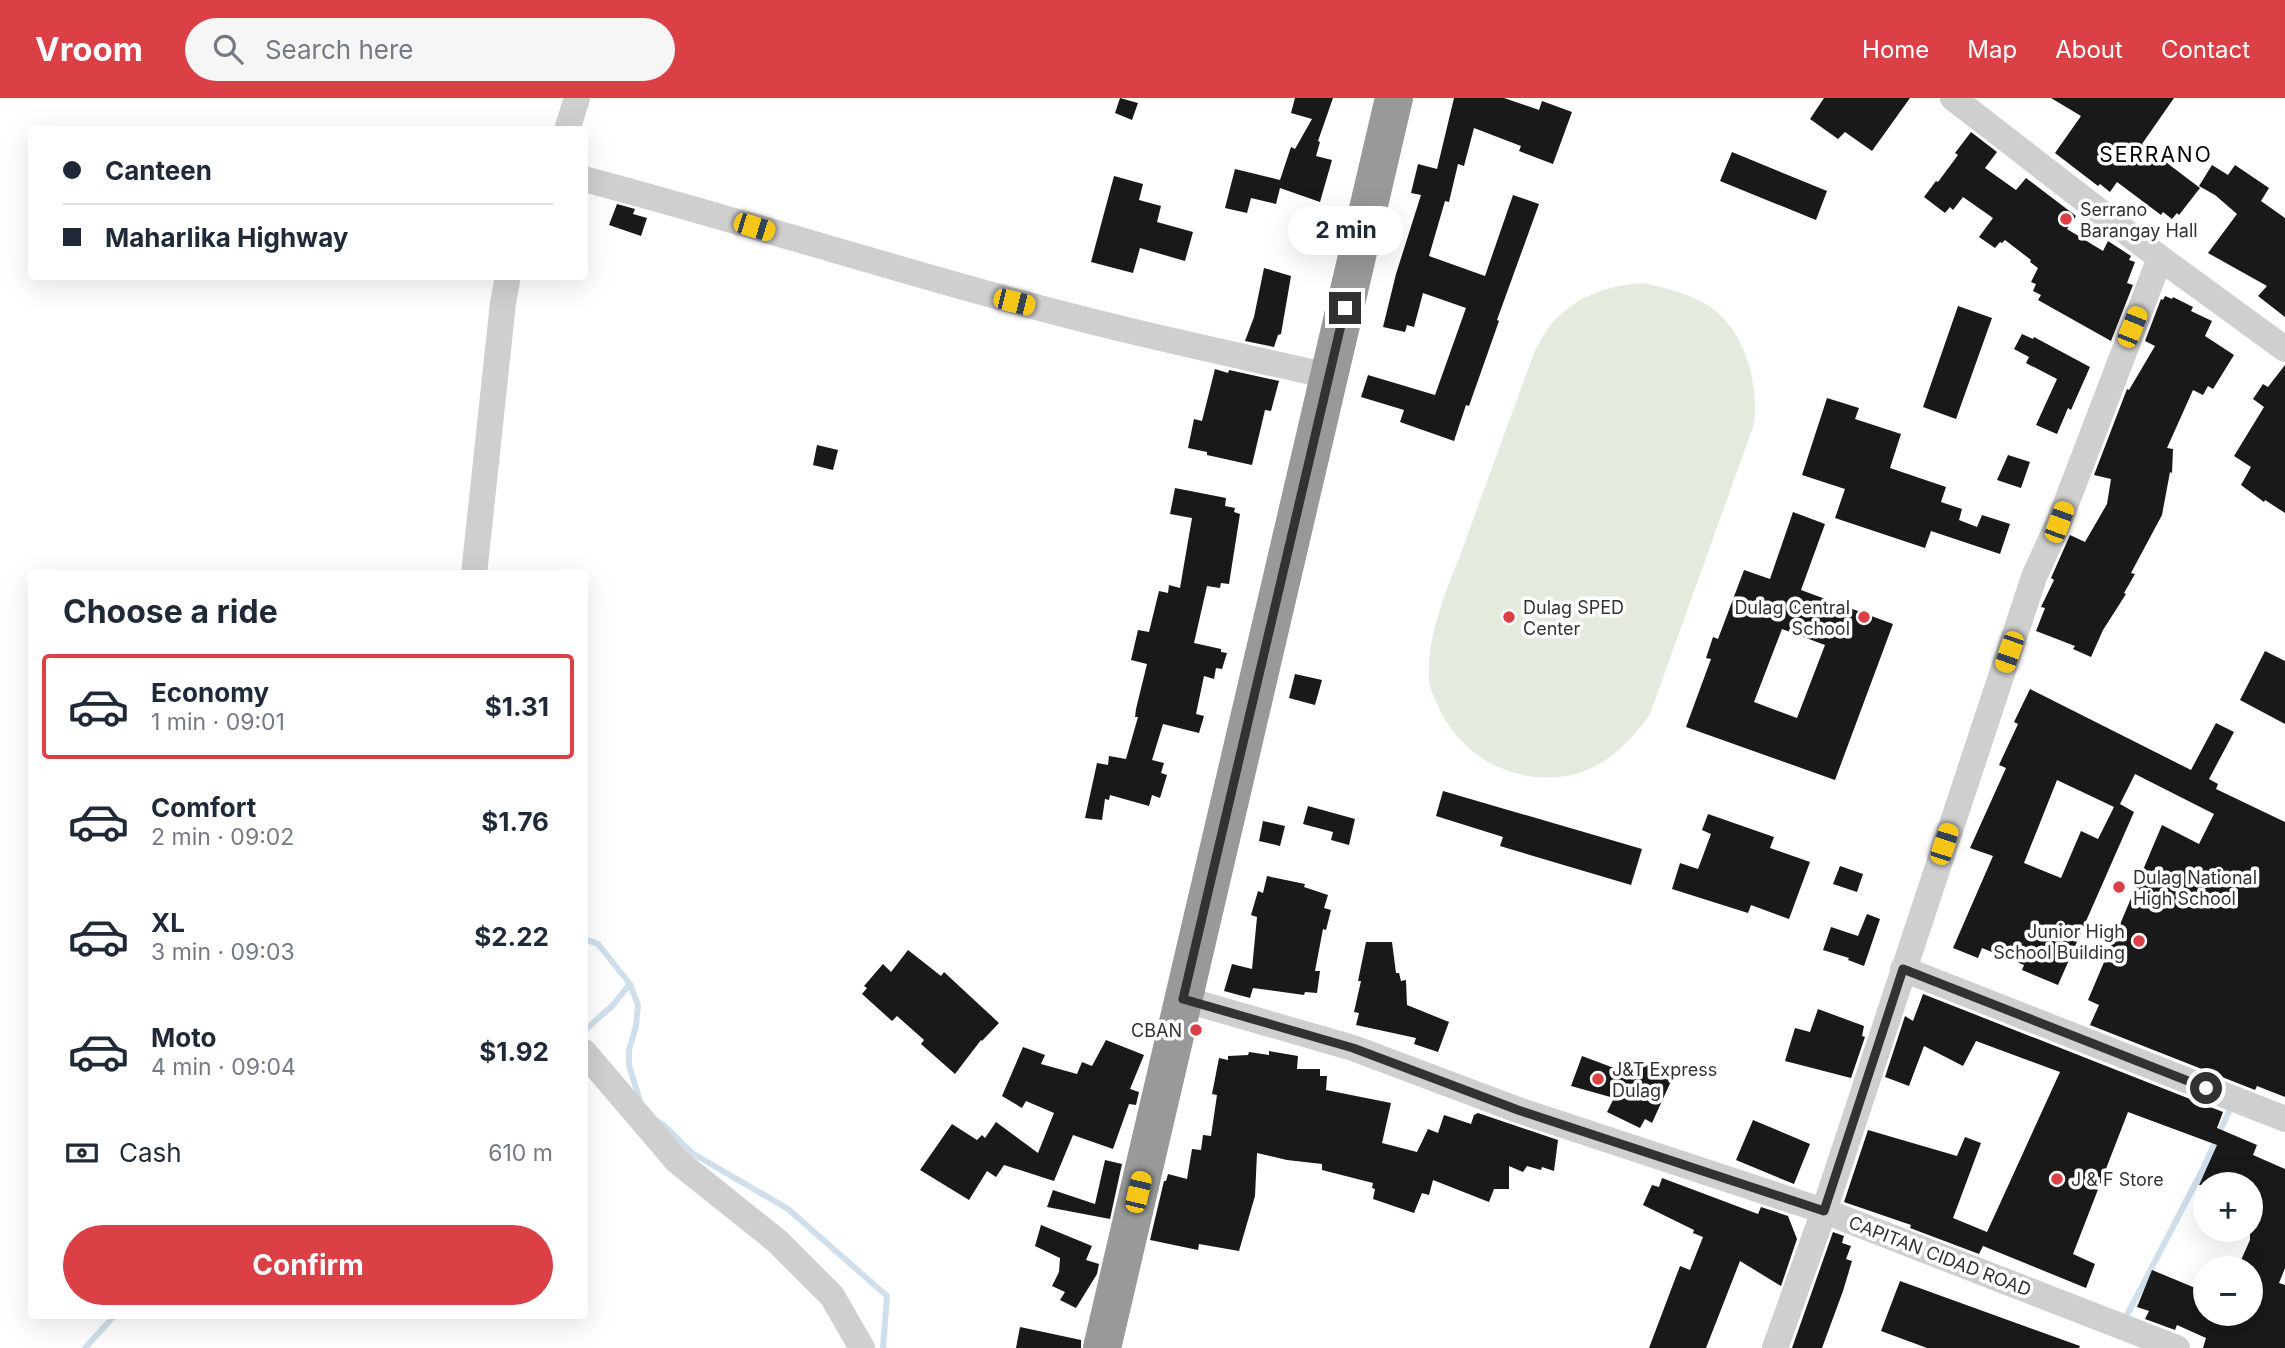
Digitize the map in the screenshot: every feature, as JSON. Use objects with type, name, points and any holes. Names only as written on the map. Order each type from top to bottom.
[{"type":"highway","points":[[1102,1348],[1394,98]]},
{"type":"street","points":[[567,126],[577,98]]},
{"type":"street","points":[[1954,98],[2160,258],[2285,349]]},
{"type":"street","points":[[588,180],[678,203],[805,243],[1014,302],[1169,341],[1329,376]]},
{"type":"street","points":[[1775,1348],[1824,1211],[2034,578],[2059,522],[2160,258]]},
{"type":"street","points":[[474,570],[507,280]]},
{"type":"street","points":[[1903,969],[2285,1119]]},
{"type":"street","name":"CAPITAN CIDAD ROAD","points":[[1183,999],[1353,1048],[1518,1110],[1824,1211],[2176,1348]]},
{"type":"street","points":[[588,1057],[677,1161],[777,1241],[832,1296],[862,1348]]},
{"type":"shaded area","points":[[1644,283],[1675,291],[1706,304],[1731,327],[1747,357],[1754,391],[1754,424],[1650,714],[1615,753],[1588,770],[1555,777],[1519,774],[1503,769],[1475,753],[1452,730],[1443,716],[1429,681],[1431,643],[1447,588],[1535,350],[1550,325],[1572,305],[1606,289]]},
{"type":"building","points":[[1120,98],[1138,103],[1132,120],[1115,113]]},
{"type":"building","points":[[1295,98],[1333,98],[1318,141],[1320,142],[1316,156],[1332,160],[1320,202],[1280,188],[1276,204],[1251,198],[1247,213],[1225,208],[1235,169],[1280,180],[1291,147],[1295,149],[1312,119],[1291,113]]},
{"type":"building","points":[[1454,98],[1504,98],[1539,110],[1542,101],[1572,112],[1553,164],[1519,151],[1521,146],[1474,128],[1464,166],[1458,164],[1449,202],[1445,201],[1429,256],[1485,276],[1513,195],[1539,204],[1469,406],[1466,405],[1454,441],[1400,422],[1404,410],[1361,397],[1368,375],[1435,395],[1466,308],[1423,293],[1414,327],[1407,325],[1405,332],[1383,327],[1396,274],[1421,195],[1411,193],[1418,164],[1437,169]]},
{"type":"building","points":[[1824,98],[1910,98],[1872,151],[1845,132],[1838,139],[1810,119]]},
{"type":"building","points":[[2051,98],[2174,98],[2142,144],[2200,188],[2179,215],[2177,213],[2172,219],[2163,212],[2161,215],[2117,182],[2110,192],[2100,184],[2098,186],[2055,153],[2081,116]]},
{"type":"building","points":[[1971,132],[1997,152],[1985,168],[2016,190],[2026,178],[2076,216],[2067,229],[2103,251],[2108,241],[2131,256],[2129,260],[2135,262],[2127,283],[2133,285],[2111,341],[2038,300],[2041,295],[2033,291],[2036,284],[2031,282],[2038,268],[2031,260],[2005,240],[1995,248],[1979,237],[1993,218],[1963,197],[1953,210],[1950,207],[1945,213],[1924,197],[1958,155],[1955,153]]},
{"type":"building","points":[[1732,152],[1827,191],[1816,220],[1720,181]]},
{"type":"building","points":[[2212,165],[2228,175],[2235,165],[2269,188],[2261,201],[2285,218],[2285,317],[2258,296],[2267,286],[2208,253],[2237,214],[2215,195],[2199,186]]},
{"type":"building","points":[[1114,176],[1143,184],[1139,200],[1161,206],[1157,222],[1193,232],[1185,261],[1140,248],[1133,273],[1091,262]]},
{"type":"building","points":[[617,204],[635,209],[633,214],[647,218],[641,236],[609,225]]},
{"type":"building","points":[[1264,268],[1291,276],[1281,334],[1278,335],[1274,347],[1245,341],[1254,317]]},
{"type":"building","points":[[2165,296],[2193,307],[2191,311],[2212,321],[2205,336],[2234,355],[2213,389],[2208,386],[2203,395],[2193,390],[2167,448],[2173,449],[2172,473],[2170,472],[2162,515],[2131,573],[2135,574],[2124,593],[2126,594],[2103,630],[2091,657],[2073,649],[2075,646],[2036,631],[2045,608],[2041,607],[2054,580],[2051,578],[2070,535],[2085,542],[2107,504],[2111,479],[2094,475],[2127,389],[2129,390],[2155,346],[2145,341],[2161,299]]},
{"type":"building","points":[[1958,306],[1992,318],[1956,419],[1923,407]]},
{"type":"building","points":[[2022,334],[2033,339],[2034,337],[2090,367],[2057,434],[2036,425],[2057,379],[2026,363],[2029,357],[2014,349]]},
{"type":"building","points":[[2285,365],[2285,513],[2241,485],[2251,467],[2234,456],[2264,407],[2253,399],[2263,384],[2268,387]]},
{"type":"building","points":[[1215,369],[1279,381],[1271,411],[1265,410],[1252,465],[1188,448],[1194,419],[1202,421]]},
{"type":"building","points":[[1827,398],[1859,408],[1855,419],[1901,434],[1890,468],[1946,487],[1941,502],[1962,509],[1959,520],[1977,527],[1982,515],[2010,524],[2000,554],[1931,531],[1925,548],[1835,518],[1845,489],[1802,475]]},
{"type":"building","points":[[817,445],[838,450],[833,470],[813,465]]},
{"type":"building","points":[[2008,455],[2030,462],[2021,488],[1997,480]]},
{"type":"building","points":[[1175,488],[1226,498],[1225,506],[1235,508],[1234,512],[1240,514],[1229,584],[1221,583],[1220,588],[1207,586],[1194,643],[1227,653],[1222,669],[1216,668],[1214,679],[1204,676],[1196,714],[1204,716],[1199,733],[1163,724],[1152,760],[1164,763],[1161,773],[1167,775],[1160,798],[1152,795],[1149,806],[1110,795],[1109,800],[1105,799],[1102,820],[1085,818],[1097,763],[1108,765],[1109,756],[1126,759],[1138,717],[1135,717],[1136,709],[1147,664],[1131,660],[1138,630],[1149,632],[1159,591],[1168,593],[1169,585],[1180,588],[1192,518],[1170,514]]},
{"type":"building","points":[[1793,512],[1825,524],[1801,590],[1893,624],[1835,780],[1686,727],[1711,659],[1706,658],[1713,637],[1718,639],[1744,570],[1770,579]],"holes":[[[1782,629],[1825,645],[1797,718],[1754,702]]]},
{"type":"building","points":[[2265,651],[2285,661],[2285,724],[2240,700]]},
{"type":"building","points":[[1295,674],[1322,680],[1315,705],[1289,698]]},
{"type":"building","name":"Dulag National High School","points":[[2030,689],[2191,770],[2216,723],[2234,732],[2209,779],[2218,784],[2216,789],[2285,822],[2285,1097],[2257,1086],[2255,1090],[2090,1025],[2099,1005],[2088,1000],[2162,825],[2199,844],[2214,814],[2135,774],[2120,804],[2134,812],[2058,985],[2022,970],[2024,965],[1982,948],[1978,958],[1953,948],[1993,856],[1970,848],[2006,768],[1999,765],[2018,724],[2014,722]],"holes":[[[2057,780],[2114,807],[2098,839],[2081,831],[2061,878],[2024,863]]]},
{"type":"building","points":[[1443,791],[1642,849],[1631,885],[1500,846],[1503,837],[1436,816]]},
{"type":"building","points":[[1308,806],[1355,819],[1349,845],[1331,840],[1333,832],[1303,824]]},
{"type":"building","points":[[1708,814],[1774,837],[1770,848],[1810,862],[1789,919],[1751,905],[1748,913],[1672,889],[1680,863],[1698,869],[1711,834],[1702,830]]},
{"type":"building","points":[[1263,821],[1285,826],[1280,846],[1259,841]]},
{"type":"building","points":[[1840,866],[1863,874],[1857,892],[1833,884]]},
{"type":"building","points":[[1267,876],[1305,884],[1304,887],[1328,895],[1324,908],[1331,910],[1326,930],[1323,929],[1315,971],[1320,971],[1317,993],[1305,992],[1304,995],[1253,988],[1250,998],[1224,991],[1232,964],[1252,969],[1257,917],[1251,915],[1258,891],[1263,893]]},
{"type":"building","points":[[1867,914],[1880,919],[1864,966],[1823,950],[1831,927],[1858,936]]},
{"type":"building","points":[[1366,942],[1392,942],[1396,973],[1399,973],[1401,981],[1406,980],[1407,1005],[1449,1022],[1438,1052],[1414,1044],[1416,1038],[1356,1025],[1359,1013],[1354,1012]]},
{"type":"building","points":[[908,950],[941,976],[944,972],[999,1023],[981,1040],[955,1074],[921,1044],[924,1040],[897,1016],[892,1021],[862,994],[867,988],[864,986],[883,964],[891,972]]},
{"type":"building","points":[[1923,994],[2223,1112],[2217,1128],[2257,1145],[2253,1155],[2285,1169],[2285,1268],[2279,1283],[2285,1285],[2285,1348],[2203,1348],[2206,1338],[2177,1325],[2175,1330],[2145,1319],[2149,1311],[2137,1307],[2152,1270],[2193,1287],[2193,1326],[2263,1326],[2263,1256],[2243,1256],[2249,1242],[2263,1242],[2263,1172],[2205,1172],[2217,1145],[2128,1112],[2073,1254],[2095,1264],[2086,1288],[1983,1246],[1979,1254],[1910,1228],[1911,1225],[1844,1202],[1868,1130],[1957,1156],[1965,1137],[1981,1143],[1953,1218],[1987,1232],[2060,1072],[1976,1041],[1963,1066],[1924,1046],[1909,1086],[1885,1077],[1905,1016],[1913,1021]]},
{"type":"building","points":[[1818,1009],[1864,1026],[1862,1036],[1865,1037],[1851,1078],[1785,1061],[1795,1028],[1810,1032]]},
{"type":"building","points":[[1106,1040],[1144,1055],[1130,1089],[1139,1092],[1136,1105],[1129,1104],[1113,1149],[1073,1135],[1054,1181],[1004,1165],[996,1177],[987,1171],[969,1200],[920,1170],[952,1124],[977,1140],[982,1135],[985,1138],[996,1122],[1038,1153],[1054,1113],[1026,1101],[1022,1108],[1002,1096],[1023,1047],[1045,1055],[1041,1064],[1077,1074],[1082,1062],[1092,1066]]},
{"type":"building","points":[[1269,1051],[1298,1056],[1297,1069],[1320,1069],[1320,1076],[1327,1076],[1326,1090],[1391,1103],[1382,1143],[1417,1152],[1428,1129],[1438,1133],[1444,1115],[1471,1124],[1474,1115],[1478,1113],[1558,1140],[1554,1171],[1527,1166],[1523,1172],[1509,1166],[1509,1189],[1494,1189],[1489,1202],[1433,1180],[1429,1195],[1422,1193],[1414,1213],[1373,1199],[1373,1183],[1322,1170],[1322,1164],[1257,1153],[1255,1196],[1239,1251],[1199,1244],[1198,1250],[1150,1240],[1168,1174],[1187,1179],[1192,1149],[1201,1150],[1203,1135],[1211,1136],[1217,1095],[1212,1094],[1219,1058],[1228,1060],[1228,1056],[1248,1055],[1249,1052],[1269,1055]]},
{"type":"building","points":[[1582,1056],[1638,1077],[1645,1064],[1672,1079],[1652,1123],[1645,1119],[1640,1128],[1607,1112],[1614,1098],[1571,1086]]},
{"type":"building","points":[[1753,1120],[1810,1144],[1794,1184],[1736,1160]]},
{"type":"building","points":[[1105,1160],[1122,1164],[1110,1219],[1047,1207],[1053,1190],[1095,1204]]},
{"type":"building","points":[[1662,1178],[1758,1214],[1761,1207],[1788,1216],[1797,1239],[1781,1286],[1740,1261],[1706,1348],[1649,1348],[1680,1266],[1690,1270],[1703,1237],[1643,1205],[1652,1185],[1659,1187]]},
{"type":"building","points":[[1041,1225],[1092,1246],[1086,1260],[1099,1264],[1097,1274],[1076,1308],[1060,1300],[1065,1292],[1052,1286],[1059,1272],[1060,1258],[1035,1246]]},
{"type":"building","points":[[1833,1232],[1844,1236],[1842,1243],[1851,1246],[1846,1259],[1852,1261],[1843,1291],[1822,1348],[1792,1348]]},
{"type":"building","points":[[1900,1281],[2080,1346],[1927,1348],[1881,1331]]},
{"type":"building","points":[[1020,1327],[1081,1340],[1081,1348],[1016,1348]]},
{"type":"waterway","points":[[588,940],[598,944],[630,984],[638,1005],[636,1026],[629,1050],[629,1065],[640,1101]]},
{"type":"waterway","points":[[588,1027],[613,1005],[630,984]]},
{"type":"waterway","points":[[2126,1317],[2202,1171],[2231,1107]]},
{"type":"waterway","points":[[657,1121],[692,1153],[788,1209],[887,1296],[883,1348]]},
{"type":"waterway","points":[[85,1348],[111,1319]]},
{"type":"place","name":"Serrano Barangay Hall","points":[[2066,219]]},
{"type":"place","name":"Dulag SPED Center","points":[[1509,617]]},
{"type":"place","name":"Dulag Central School","points":[[1864,617]]},
{"type":"place","name":"Dulag National High School","points":[[2119,887]]},
{"type":"place","name":"Junior High School Building","points":[[2139,941]]},
{"type":"place","name":"CBAN","points":[[1196,1030]]},
{"type":"place","name":"J&T Express Dulag","points":[[1598,1079]]},
{"type":"place","name":"J & F Store","points":[[2057,1179]]},
{"type":"district","name":"SERRANO","points":[[2156,154]]},
{"type":"route","points":[[1345,308],[1183,999],[1353,1048],[1518,1110],[1824,1211],[1903,969],[2206,1088]]}]
